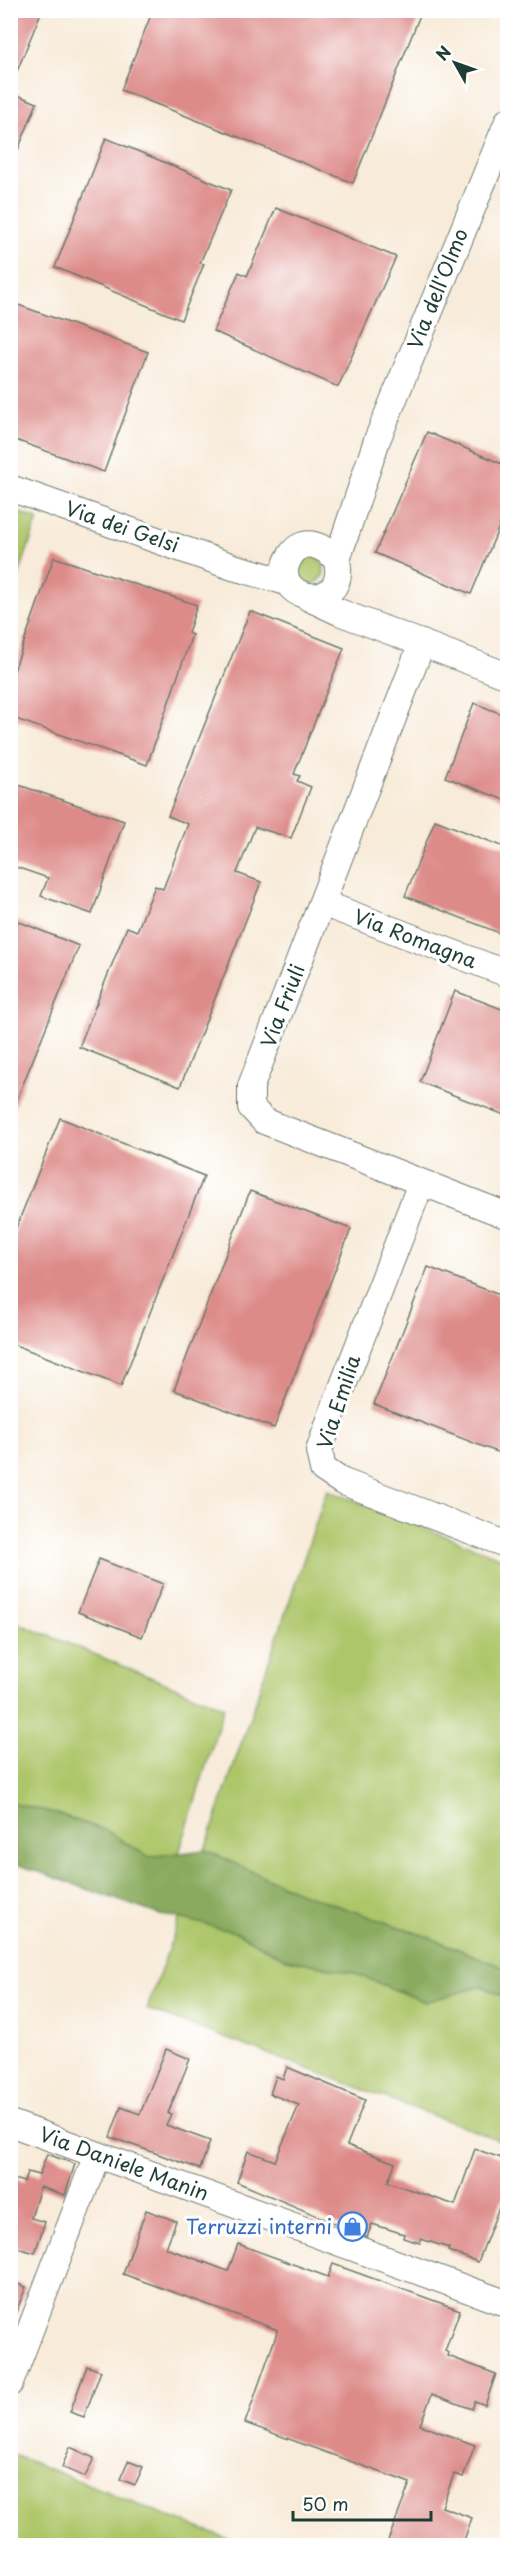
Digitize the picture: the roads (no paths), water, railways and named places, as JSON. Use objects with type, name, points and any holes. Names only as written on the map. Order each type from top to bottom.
[{"type":"street","name":"Via dell'Olmo","points":[[337,571],[370,457],[507,121]]},
{"type":"street","name":"Via dell'Olmo","points":[[302,548],[334,524],[370,457]]},
{"type":"street","name":"Via dei Gelsi","points":[[10,488],[233,567],[287,582]]},
{"type":"street","points":[[302,548],[285,567],[287,582],[296,593],[507,676]]},
{"type":"street","points":[[233,567],[302,548],[327,548],[351,600],[385,629]]},
{"type":"street","points":[[309,598],[330,591],[337,571]]},
{"type":"street","name":"Via Friuli","points":[[422,643],[251,1086],[251,1107],[264,1121],[507,1216]]},
{"type":"street","name":"Via Romagna","points":[[322,903],[507,974]]},
{"type":"street","name":"Via Emilia","points":[[421,1184],[332,1414],[320,1452],[323,1469],[341,1481],[507,1545]]},
{"type":"street","name":"Via Daniele Manin","points":[[10,2123],[507,2304]]},
{"type":"street","points":[[10,2383],[97,2155]]},
{"type":"place","name":"Terruzzi interni","points":[[353,2227]]}]
